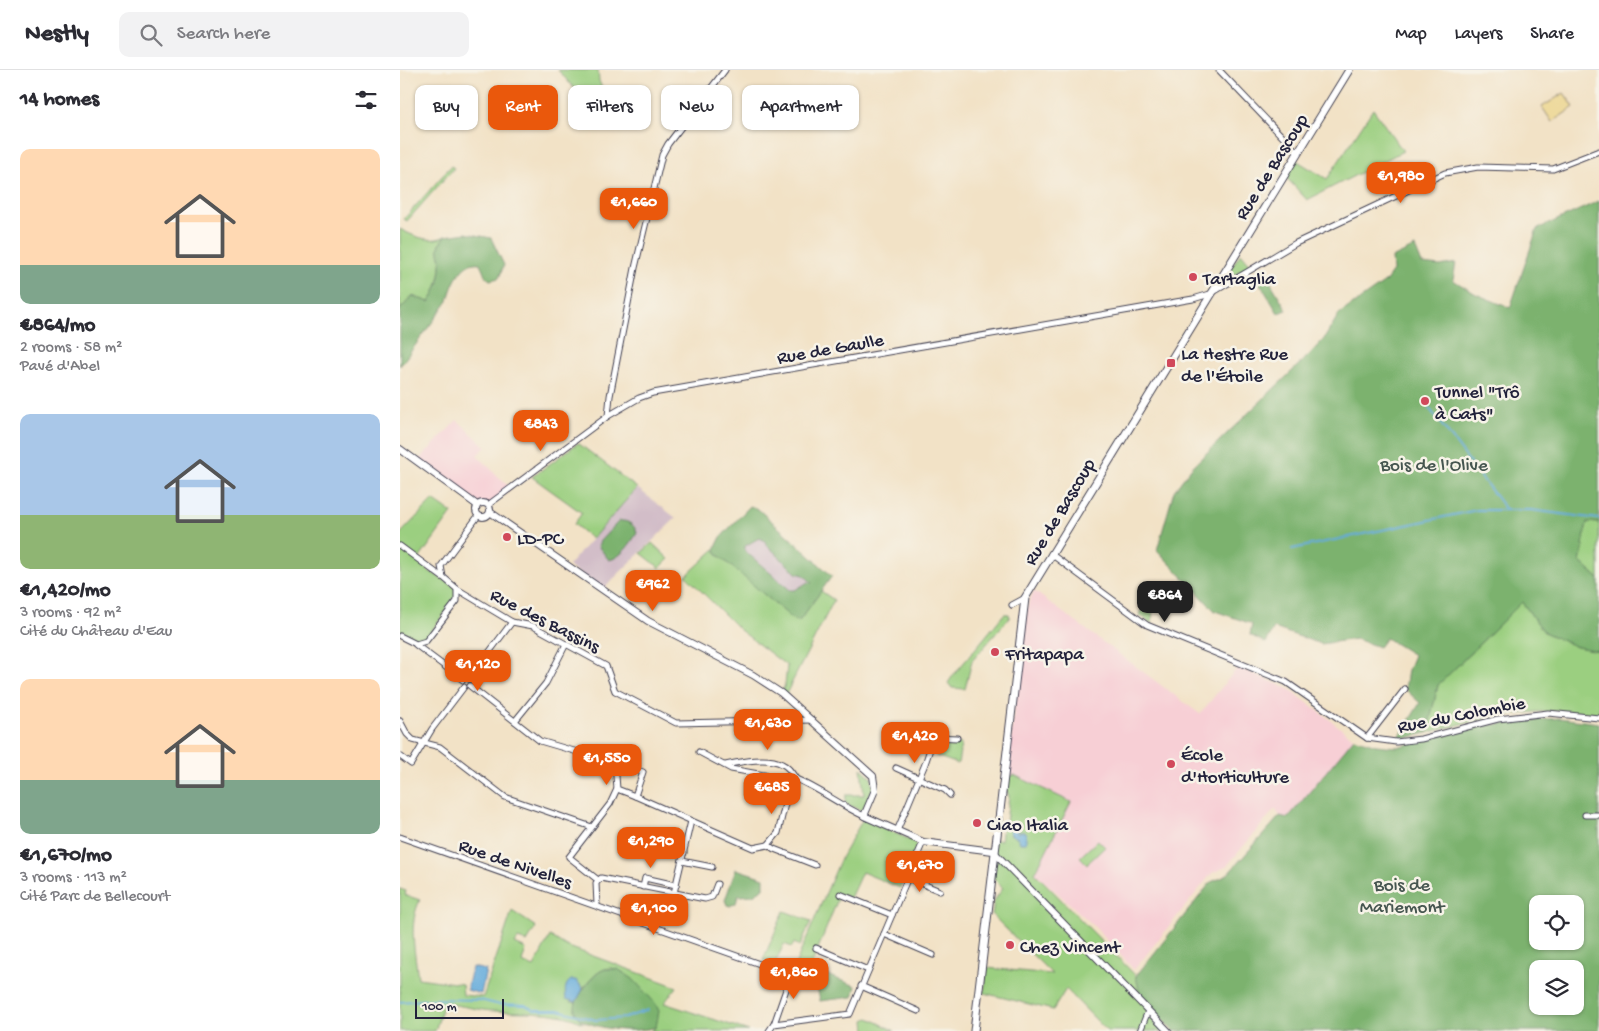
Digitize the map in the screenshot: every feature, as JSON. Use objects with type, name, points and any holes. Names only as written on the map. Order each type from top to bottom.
[{"type":"main road","name":"Rue de Bascoup","points":[[974,1031],[993,851],[1025,598],[1349,70]]},
{"type":"street","points":[[608,416],[610,396],[635,268],[662,155],[668,144],[725,70]]},
{"type":"street","points":[[1219,70],[1298,153]]},
{"type":"street","name":"Rue de Gaulle","points":[[489,509],[608,416],[639,398],[671,390],[1152,307],[1210,294],[1296,243],[1449,172],[1478,167],[1553,169],[1599,150]]},
{"type":"street","points":[[400,449],[477,506]]},
{"type":"street","points":[[478,516],[475,510],[482,503],[532,542],[648,621],[760,679],[785,696],[874,779],[875,790],[864,816]]},
{"type":"street","points":[[478,516],[486,517],[489,509]]},
{"type":"street","points":[[445,579],[441,571],[443,563],[478,516]]},
{"type":"street","points":[[400,546],[457,589],[457,601],[426,641],[416,644]]},
{"type":"street","name":"Rue du Colombie","points":[[1051,554],[1151,627],[1286,682],[1367,738],[1396,742],[1421,739],[1498,719],[1548,713],[1599,718]]},
{"type":"street","name":"Rue des Bassins","points":[[457,589],[512,622],[533,626],[606,666],[615,691],[676,723],[812,720]]},
{"type":"street","points":[[1012,605],[1025,598]]},
{"type":"street","points":[[400,756],[411,764],[424,742],[512,622]]},
{"type":"street","points":[[400,636],[416,644],[540,741],[643,772],[635,796]]},
{"type":"street","points":[[515,721],[546,684],[566,644]]},
{"type":"street","points":[[1367,738],[1405,689]]},
{"type":"street","points":[[401,724],[413,740],[440,747],[505,797],[525,806],[592,827]]},
{"type":"street","points":[[897,831],[934,737],[957,738]]},
{"type":"street","points":[[699,752],[742,772],[781,778],[790,783]]},
{"type":"street","points":[[725,765],[739,762],[780,762],[787,767],[796,779],[812,785],[844,807],[923,842],[993,851],[1168,1031]]},
{"type":"street","points":[[615,763],[617,789],[610,804],[569,858],[598,880],[604,879],[709,899],[713,895],[717,884]]},
{"type":"street","points":[[896,768],[945,790],[950,795]]},
{"type":"street","points":[[617,789],[692,821],[744,846],[758,848],[768,845],[778,833],[790,783],[796,779]]},
{"type":"street","points":[[1585,815],[1599,815]]},
{"type":"street","points":[[674,893],[692,821]]},
{"type":"street","name":"Rue de Nivelles","points":[[400,837],[791,975],[774,1024]]},
{"type":"street","points":[[769,1031],[774,1024],[850,1014],[923,842]]},
{"type":"street","points":[[647,845],[684,853]]},
{"type":"street","points":[[768,845],[815,866]]},
{"type":"street","points":[[682,861],[712,867]]},
{"type":"street","points":[[643,887],[645,878],[676,885]]},
{"type":"street","points":[[908,878],[940,891]]},
{"type":"street","points":[[597,905],[598,880]]},
{"type":"street","points":[[840,894],[892,915]]},
{"type":"street","points":[[884,934],[933,955]]},
{"type":"street","points":[[816,948],[868,970]]},
{"type":"street","points":[[861,986],[918,1011]]},
{"type":"street","points":[[1140,1031],[1148,1011]]},
{"type":"street","points":[[774,1024],[779,1031]]},
{"type":"shaded area","points":[[457,420],[486,447],[477,455],[510,488],[488,505],[479,504],[417,462]]},
{"type":"shaded area","points":[[637,488],[676,518],[607,585],[605,590],[568,566]]},
{"type":"shaded area","points":[[759,538],[764,540],[796,573],[804,575],[813,583],[804,584],[795,590],[790,590],[745,551],[745,546]]},
{"type":"shaded area","name":"École d'Horticulture","points":[[1034,591],[1200,714],[1238,667],[1289,689],[1354,738],[1288,818],[1280,816],[1275,809],[1226,867],[1212,873],[1134,970],[1092,924],[1001,842],[1003,826],[1006,822],[1008,796],[1005,790],[1024,623],[1029,601]]},
{"type":"green space","points":[[558,70],[598,70],[601,85],[571,85]]},
{"type":"green space","points":[[1373,109],[1403,151],[1307,200],[1284,175],[1294,159],[1327,179]]},
{"type":"green space","points":[[451,166],[454,168],[407,221],[404,219]]},
{"type":"green space","name":"Bois de l'Olive","points":[[1599,201],[1599,523],[1587,522],[1580,562],[1599,579],[1599,651],[1577,647],[1544,632],[1522,602],[1438,685],[1427,733],[1397,740],[1420,703],[1405,689],[1408,670],[1414,655],[1386,638],[1379,647],[1356,639],[1321,644],[1274,628],[1266,643],[1250,635],[1252,624],[1215,611],[1157,550],[1174,491],[1192,467],[1324,339],[1339,314],[1385,282],[1393,271],[1392,258],[1415,247],[1422,264],[1440,266],[1456,263],[1453,280],[1476,294],[1510,308],[1537,229]]},
{"type":"green space","points":[[400,229],[428,239],[445,236],[439,245],[441,262],[437,285],[429,302],[412,296],[400,310]]},
{"type":"green space","points":[[466,233],[491,238],[504,265],[499,278],[490,280],[485,276],[480,263],[473,263],[462,270],[454,282],[448,301],[400,366],[400,310],[412,296],[429,302],[436,290],[440,275],[439,245],[441,241],[445,236]]},
{"type":"green space","points":[[1241,253],[1251,265],[1231,277],[1228,272]]},
{"type":"green space","points":[[1263,270],[1287,310],[1278,313],[1255,275]]},
{"type":"green space","points":[[578,443],[637,488],[592,539],[574,524],[582,513],[532,477]]},
{"type":"green space","points":[[433,500],[452,513],[419,559],[429,571],[455,586],[456,599],[425,639],[416,641],[400,632],[400,534]]},
{"type":"green space","points":[[750,506],[758,509],[832,576],[800,620],[795,621],[717,554],[715,549],[721,537]],"holes":[[[759,538],[764,540],[796,573],[804,575],[812,583],[808,582],[795,590],[790,590],[745,551],[745,546]]]},
{"type":"green space","points":[[619,521],[631,524],[637,533],[622,553],[609,560],[598,546],[600,541]]},
{"type":"green space","points":[[1587,522],[1599,523],[1599,579],[1580,562]]},
{"type":"green space","points":[[652,543],[669,559],[660,568],[641,553]]},
{"type":"green space","points":[[715,549],[717,554],[800,620],[821,591],[834,600],[785,696],[781,693],[785,685],[787,666],[740,630],[686,576]]},
{"type":"green space","points":[[1149,599],[1153,602],[1152,624],[1139,614]]},
{"type":"green space","points":[[1522,602],[1544,632],[1577,647],[1599,651],[1599,714],[1556,711],[1512,714],[1469,722],[1427,733],[1438,685]]},
{"type":"green space","points":[[1004,614],[1009,614],[1010,617],[972,661],[965,689],[952,688],[948,683],[952,677]]},
{"type":"green space","name":"Bois de Mariemont","points":[[1559,718],[1599,723],[1599,1031],[1173,1031],[1140,996],[1136,976],[1211,882],[1226,876],[1280,816],[1288,818],[1354,738],[1376,745],[1397,747],[1479,726]]},
{"type":"green space","points":[[940,742],[961,744],[958,764],[936,756]]},
{"type":"green space","points":[[861,768],[871,777],[873,788],[862,811],[845,803],[846,795],[864,795]]},
{"type":"green space","points":[[1014,775],[1071,802],[1035,873],[1136,976],[1140,990],[1151,1001],[1148,1011],[1168,1031],[1107,1031],[1066,989],[1053,1010],[984,993],[987,968],[1052,974],[992,915],[994,901],[1003,888],[991,876],[994,840],[1001,840],[1003,826],[1006,823],[1009,796],[1006,790],[1008,776]]},
{"type":"green space","points":[[863,819],[913,841],[918,847],[900,888],[862,872],[850,898],[840,894],[809,971],[795,965],[841,858]]},
{"type":"green space","points":[[1098,840],[1105,847],[1087,864],[1080,857]]},
{"type":"green space","points":[[736,869],[764,878],[764,888],[753,895],[738,896],[736,903],[730,906],[727,905],[725,900]]},
{"type":"green space","points":[[400,889],[406,891],[405,895],[420,900],[416,909],[413,928],[418,978],[462,984],[463,995],[483,997],[512,911],[536,927],[527,942],[518,939],[515,944],[526,949],[522,962],[534,967],[550,936],[566,946],[677,987],[664,1003],[749,1031],[651,1031],[656,1027],[636,988],[628,977],[618,970],[608,968],[596,974],[583,989],[579,983],[571,1002],[576,1002],[577,1016],[583,1023],[571,1018],[547,1013],[483,1010],[444,1003],[435,1031],[400,1031]]},
{"type":"green space","points":[[784,911],[811,921],[800,946],[794,943],[792,947],[784,944],[775,963],[763,960]]},
{"type":"green space","points":[[605,969],[618,969],[633,979],[655,1003],[659,1011],[656,1027],[639,1030],[613,1029],[590,1024],[578,1018],[575,1013],[577,999],[592,978]]},
{"type":"green space","points":[[824,974],[856,986],[853,997],[820,1001],[816,982],[819,976]]},
{"type":"green space","points":[[869,1018],[895,1031],[866,1031],[865,1020]]},
{"type":"sand","points":[[1564,93],[1574,107],[1552,122],[1542,107]]},
{"type":"water","points":[[1013,825],[1017,827],[1017,833],[1022,831],[1026,833],[1026,843],[1020,843],[1018,838],[1010,834]]},
{"type":"water","points":[[472,967],[486,970],[481,994],[467,990]]},
{"type":"water","points":[[571,980],[576,980],[583,989],[576,1002],[566,999],[566,986]]},
{"type":"waterway","points":[[1429,408],[1506,510]]},
{"type":"waterway","points":[[1292,549],[1477,510],[1531,510],[1599,519]]},
{"type":"waterway","points":[[400,1002],[435,999],[480,1000],[496,1004],[525,1005],[534,1010],[558,1010],[596,1020],[625,1018],[648,1010]]},
{"type":"place","name":"Tartaglia","points":[[1193,277]]},
{"type":"place","name":"La Hestre Rue de l'Étoile","points":[[1171,363]]},
{"type":"place","name":"Tunnel \"Trô à Cats\"","points":[[1425,401]]},
{"type":"place","name":"LD-PC","points":[[507,537]]},
{"type":"place","name":"Fritapapa","points":[[995,652]]},
{"type":"place","name":"École d'Horticulture","points":[[1171,764]]},
{"type":"place","name":"Ciao Italia","points":[[977,823]]},
{"type":"place","name":"Chez Vincent","points":[[1010,945]]}]
